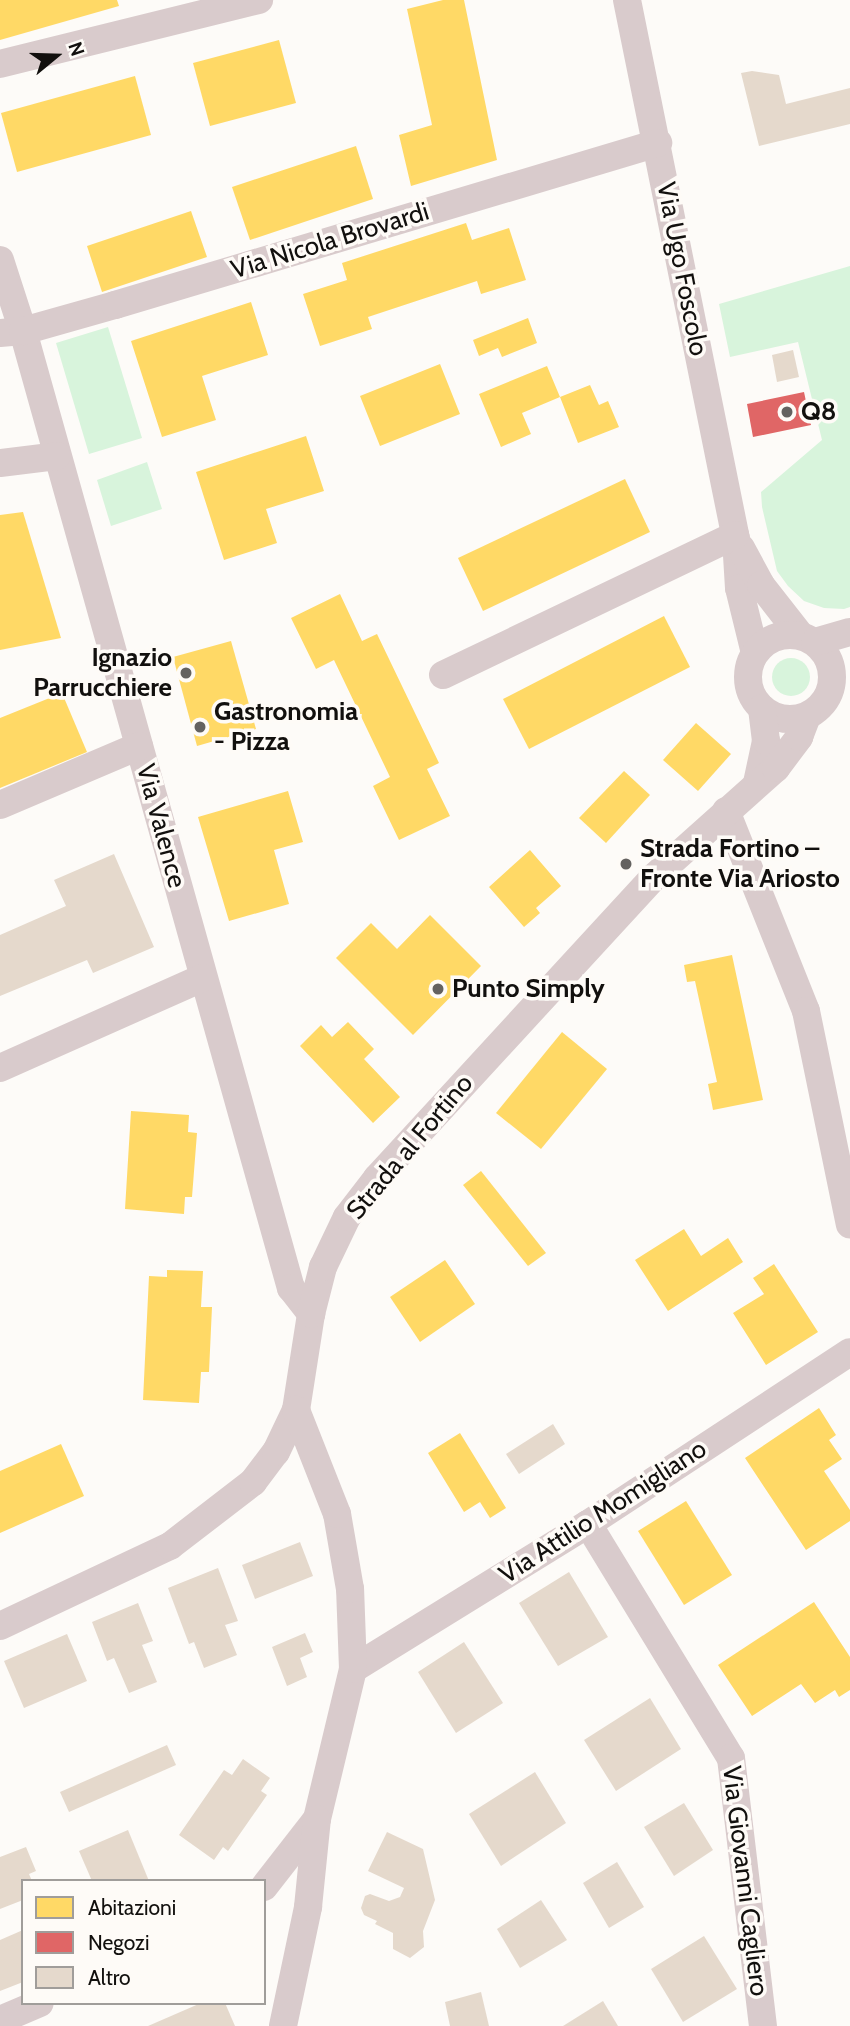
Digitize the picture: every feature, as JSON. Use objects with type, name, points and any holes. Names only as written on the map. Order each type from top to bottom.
[{"type":"street","points":[[0,64],[259,0]]},
{"type":"street","name":"Via Ugo Foscolo","points":[[627,0],[736,537],[739,588],[755,653]]},
{"type":"street","name":"Via Nicola Brovardi","points":[[11,332],[658,143]]},
{"type":"street","name":"Via Valence","points":[[0,260],[11,332],[57,456],[291,1288],[311,1314]]},
{"type":"street","points":[[0,463],[57,456]]},
{"type":"street","points":[[443,675],[736,537]]},
{"type":"street","name":"Via Ugo Foscolo","points":[[736,537],[761,585],[807,639]]},
{"type":"street","points":[[807,639],[829,659],[832,670],[830,691],[825,702],[807,716],[783,718],[762,708],[754,699],[748,676],[755,653],[775,637],[807,639],[850,632]]},
{"type":"street","points":[[830,691],[850,670]]},
{"type":"street","points":[[757,783],[766,741],[762,708]]},
{"type":"street","name":"Strada al Fortino","points":[[0,1626],[170,1546],[253,1482],[276,1452],[296,1410],[311,1314],[323,1267],[347,1217],[370,1186],[654,877],[789,754],[807,716]]},
{"type":"street","points":[[0,805],[139,746]]},
{"type":"street","points":[[726,811],[806,1011],[850,1225]]},
{"type":"street","points":[[0,1068],[202,978]]},
{"type":"street","name":"Via Attilio Momigliano","points":[[353,1669],[587,1524],[850,1352]]},
{"type":"street","points":[[283,2026],[308,1907],[317,1819],[353,1669],[350,1589],[337,1514],[296,1410]]},
{"type":"street","name":"Via Giovanni Cagliero","points":[[587,1524],[731,1758],[763,2026]]},
{"type":"street","points":[[266,1884],[317,1819]]},
{"type":"street","points":[[0,2020],[35,2005]]},
{"type":"green space","points":[[850,266],[850,607],[844,609],[824,608],[804,601],[788,586],[777,571],[762,507],[761,492],[822,440],[798,342],[730,357],[719,304]]},
{"type":"green space","points":[[108,327],[142,438],[89,454],[56,343]]},
{"type":"green space","points":[[147,462],[162,509],[111,526],[97,480]]},
{"type":"green space","points":[[791,658],[804,664],[810,677],[804,690],[791,696],[778,690],[772,677],[778,664]]},
{"type":"building: Abitazioni","points":[[0,0],[117,0],[119,6],[0,40]]},
{"type":"building: Abitazioni","points":[[443,0],[464,0],[497,160],[411,186],[399,135],[432,125],[407,9]]},
{"type":"building: Abitazioni","points":[[279,40],[296,103],[210,126],[193,63]]},
{"type":"building: Abitazioni","points":[[135,76],[151,135],[17,172],[1,113]]},
{"type":"building: Abitazioni","points":[[356,146],[373,199],[250,240],[232,187]]},
{"type":"building: Abitazioni","points":[[191,211],[207,257],[102,292],[87,246]]},
{"type":"building: Abitazioni","points":[[466,223],[472,240],[509,228],[526,280],[481,294],[477,281],[368,317],[372,329],[320,346],[303,294],[347,280],[342,263]]},
{"type":"building: Abitazioni","points":[[251,302],[268,355],[202,376],[216,420],[162,437],[131,341]]},
{"type":"building: Abitazioni","points":[[528,318],[537,343],[502,357],[498,348],[479,356],[473,340]]},
{"type":"building: Abitazioni","points":[[440,364],[460,414],[380,446],[360,396]]},
{"type":"building: Abitazioni","points":[[547,366],[560,397],[522,413],[531,434],[501,447],[479,394]]},
{"type":"building: Abitazioni","points":[[590,385],[599,405],[608,401],[619,427],[578,443],[560,397]]},
{"type":"building: Abitazioni","points":[[306,436],[324,491],[266,509],[277,543],[224,560],[196,472]]},
{"type":"building: Abitazioni","points":[[625,479],[650,532],[483,611],[458,558]]},
{"type":"building: Abitazioni","points":[[23,512],[61,638],[0,650],[0,515]]},
{"type":"building: Abitazioni","points":[[340,594],[362,641],[377,634],[439,763],[427,769],[450,816],[399,840],[373,786],[390,777],[334,660],[316,669],[291,618]]},
{"type":"building: Abitazioni","points":[[664,616],[690,667],[529,749],[503,699]]},
{"type":"building: Abitazioni","points":[[231,641],[256,729],[197,746],[173,657]]},
{"type":"building: Abitazioni","points":[[62,693],[87,752],[0,788],[0,718]]},
{"type":"building: Abitazioni","points":[[696,723],[731,754],[698,791],[663,760]]},
{"type":"building: Abitazioni","points":[[624,771],[650,795],[606,843],[579,818]]},
{"type":"building: Abitazioni","points":[[288,791],[303,842],[274,850],[289,904],[229,921],[198,817]]},
{"type":"building: Abitazioni","points":[[530,850],[561,886],[536,908],[540,913],[524,927],[489,887]]},
{"type":"building: Abitazioni","points":[[430,915],[481,966],[413,1035],[336,958],[371,923],[397,949]]},
{"type":"building: Abitazioni","points":[[732,955],[763,1100],[713,1110],[708,1084],[717,1082],[695,981],[687,982],[684,965]]},
{"type":"building: Abitazioni","points":[[348,1022],[374,1049],[364,1059],[400,1097],[373,1123],[300,1046],[321,1025],[332,1037]]},
{"type":"building: Abitazioni","points":[[562,1032],[607,1069],[541,1149],[496,1113]]},
{"type":"building: Abitazioni","points":[[131,1111],[189,1115],[188,1132],[197,1133],[192,1197],[185,1197],[184,1214],[125,1209]]},
{"type":"building: Abitazioni","points":[[481,1171],[546,1253],[528,1266],[463,1185]]},
{"type":"building: Abitazioni","points":[[684,1229],[701,1256],[728,1238],[743,1262],[668,1311],[635,1260]]},
{"type":"building: Abitazioni","points":[[445,1260],[475,1304],[420,1342],[390,1297]]},
{"type":"building: Abitazioni","points":[[774,1264],[818,1332],[766,1365],[733,1313],[764,1294],[753,1278]]},
{"type":"building: Abitazioni","points":[[167,1270],[203,1271],[201,1307],[212,1307],[209,1372],[201,1372],[199,1403],[143,1400],[149,1276],[167,1277]]},
{"type":"building: Abitazioni","points":[[819,1408],[836,1435],[829,1440],[842,1459],[824,1471],[850,1510],[850,1521],[806,1550],[745,1458]]},
{"type":"building: Abitazioni","points":[[460,1433],[506,1508],[490,1518],[480,1502],[464,1512],[428,1453]]},
{"type":"building: Abitazioni","points":[[61,1444],[84,1496],[0,1533],[0,1471]]},
{"type":"building: Abitazioni","points":[[686,1501],[732,1575],[684,1605],[638,1531]]},
{"type":"building: Abitazioni","points":[[814,1602],[850,1657],[850,1690],[839,1697],[835,1690],[815,1703],[801,1684],[752,1716],[718,1665]]},
{"type":"building: Negozi","points":[[804,392],[811,425],[753,437],[747,404]]},
{"type":"building: Altro","points":[[752,71],[779,75],[786,104],[850,88],[850,124],[759,146],[741,73]]},
{"type":"building: Altro","points":[[793,350],[799,377],[777,382],[772,355]]},
{"type":"building: Altro","points":[[114,854],[154,947],[93,973],[87,960],[0,996],[0,935],[66,906],[54,880]]},
{"type":"building: Altro","points":[[553,1424],[565,1444],[519,1474],[506,1454]]},
{"type":"building: Altro","points":[[300,1542],[313,1576],[255,1599],[242,1565]]},
{"type":"building: Altro","points":[[218,1568],[238,1621],[225,1625],[237,1655],[204,1668],[194,1642],[189,1644],[168,1588]]},
{"type":"building: Altro","points":[[569,1572],[608,1637],[558,1666],[519,1603]]},
{"type":"building: Altro","points":[[138,1603],[153,1641],[142,1645],[157,1682],[129,1693],[114,1658],[107,1661],[92,1622]]},
{"type":"building: Altro","points":[[305,1633],[313,1652],[300,1658],[307,1677],[287,1686],[272,1647]]},
{"type":"building: Altro","points":[[67,1634],[87,1681],[24,1708],[4,1661]]},
{"type":"building: Altro","points":[[464,1642],[503,1703],[456,1733],[418,1672]]},
{"type":"building: Altro","points":[[650,1698],[681,1749],[616,1791],[584,1740]]},
{"type":"building: Altro","points":[[167,1745],[176,1765],[69,1812],[60,1792]]},
{"type":"building: Altro","points":[[243,1759],[270,1778],[261,1791],[267,1795],[228,1851],[223,1847],[214,1860],[179,1835],[224,1770],[232,1775]]},
{"type":"building: Altro","points":[[535,1772],[566,1823],[501,1866],[469,1814]]},
{"type":"building: Altro","points":[[684,1803],[713,1850],[674,1876],[644,1827]]},
{"type":"building: Altro","points":[[128,1830],[148,1879],[91,1879],[79,1851]]},
{"type":"building: Altro","points":[[387,1832],[423,1849],[435,1900],[423,1931],[424,1947],[410,1958],[393,1949],[393,1933],[375,1924],[377,1921],[364,1915],[361,1908],[365,1896],[370,1894],[389,1901],[400,1897],[404,1888],[368,1871]]},
{"type":"building: Altro","points":[[26,1847],[36,1871],[29,1874],[31,1879],[21,1879],[21,1901],[0,1909],[0,1857]]},
{"type":"building: Altro","points":[[617,1862],[644,1907],[609,1928],[583,1883]]},
{"type":"building: Altro","points":[[541,1900],[567,1940],[520,1968],[497,1929]]},
{"type":"building: Altro","points":[[21,1931],[21,1983],[0,1991],[0,1940]]},
{"type":"building: Altro","points":[[704,1936],[737,1989],[683,2022],[651,1969]]},
{"type":"building: Altro","points":[[481,1992],[489,2026],[450,2026],[445,2002]]},
{"type":"building: Altro","points":[[603,2001],[618,2026],[563,2026]]},
{"type":"building: Altro","points":[[196,2005],[226,2005],[235,2026],[148,2026]]},
{"type":"place","name":"Q8","points":[[787,412]]},
{"type":"place","name":"Ignazio Parrucchiere","points":[[186,673]]},
{"type":"place","name":"Gastronomia - Pizza","points":[[200,727]]},
{"type":"place","name":"Strada Fortino – Fronte Via Ariosto","points":[[626,864]]},
{"type":"place","name":"Punto Simply","points":[[438,989]]}]
